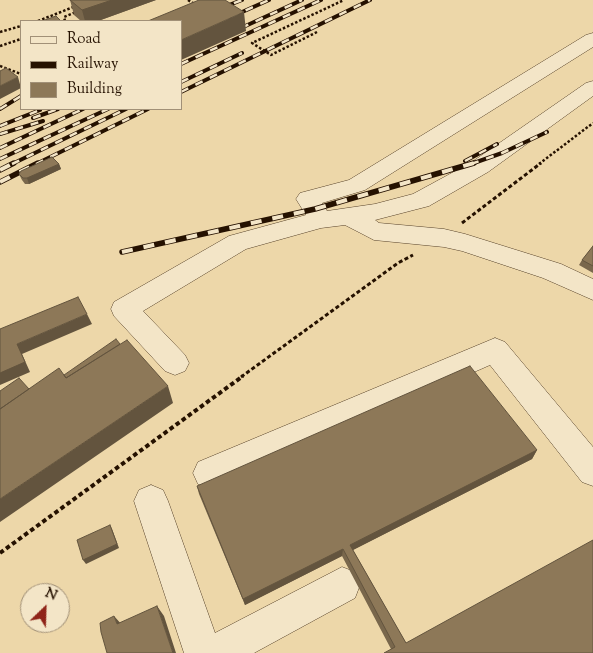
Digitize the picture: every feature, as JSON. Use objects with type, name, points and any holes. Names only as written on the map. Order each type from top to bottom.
[{"type":"lane","points":[[321,220],[308,199],[357,184],[593,39]]},
{"type":"lane","points":[[175,364],[124,309],[238,242],[321,220],[375,212],[421,200],[480,167],[593,87]]},
{"type":"lane","points":[[348,216],[374,231],[444,238],[552,271],[593,290]]},
{"type":"lane","points":[[209,473],[495,350],[593,471]]},
{"type":"lane","points":[[151,501],[203,653]]},
{"type":"lane","points":[[216,653],[342,585]]},
{"type":"path","points":[[188,0],[203,6]]},
{"type":"path","points":[[317,32],[271,55],[252,43],[344,0]]},
{"type":"path","points":[[40,20],[79,4]]},
{"type":"path","points":[[65,20],[64,17],[82,9]]},
{"type":"path","points":[[0,32],[20,26]]},
{"type":"path","points":[[0,46],[20,39]]},
{"type":"path","points":[[0,66],[20,74]]},
{"type":"path","points":[[444,238],[593,124]]},
{"type":"path","points":[[0,553],[398,263],[418,252]]},
{"type":"building","points":[[70,0],[112,0],[82,10]]},
{"type":"building","points":[[199,0],[225,0],[244,12],[182,40],[182,20],[150,20]]},
{"type":"building","points":[[56,16],[60,20],[45,20]]},
{"type":"building","points":[[6,68],[18,77],[0,86],[0,71]]},
{"type":"building","points":[[52,157],[59,164],[27,178],[23,178],[19,174],[21,171]]},
{"type":"building","points":[[593,246],[593,266],[582,260]]},
{"type":"building","points":[[78,297],[87,314],[17,344],[25,362],[0,373],[0,329]]},
{"type":"building","points":[[116,339],[120,344],[66,378],[64,375]]},
{"type":"building","points":[[127,340],[168,386],[0,499],[0,409],[59,368],[66,378]]},
{"type":"building","points":[[470,366],[537,450],[350,545],[406,643],[593,540],[593,653],[384,653],[395,647],[343,549],[243,599],[197,486]]},
{"type":"building","points":[[19,378],[29,389],[0,409],[0,391]]},
{"type":"building","points":[[110,525],[117,544],[83,560],[77,540]]},
{"type":"building","points":[[157,606],[173,653],[107,653],[100,623],[114,616],[117,624]]},
{"type":"railway","points":[[219,9],[242,0]]},
{"type":"railway","points":[[231,17],[269,0]]},
{"type":"railway","points":[[241,28],[302,0]]},
{"type":"railway","points":[[182,64],[321,0]]},
{"type":"railway","points":[[182,92],[370,0]]},
{"type":"railway","points":[[182,82],[242,53]]},
{"type":"railway","points":[[0,109],[20,97]]},
{"type":"railway","points":[[0,126],[40,110]]},
{"type":"railway","points":[[33,118],[55,110]]},
{"type":"railway","points":[[0,148],[81,110]]},
{"type":"railway","points":[[0,159],[106,110]]},
{"type":"railway","points":[[12,164],[124,110]]},
{"type":"railway","points":[[36,164],[146,110]]},
{"type":"railway","points":[[0,134],[43,121]]},
{"type":"railway","points":[[473,163],[502,153],[547,132]]},
{"type":"railway","points":[[465,161],[497,144]]},
{"type":"railway","points":[[122,252],[315,209],[473,163]]},
{"type":"railway","points":[[0,170],[12,164]]},
{"type":"railway","points":[[0,182],[36,164]]}]
